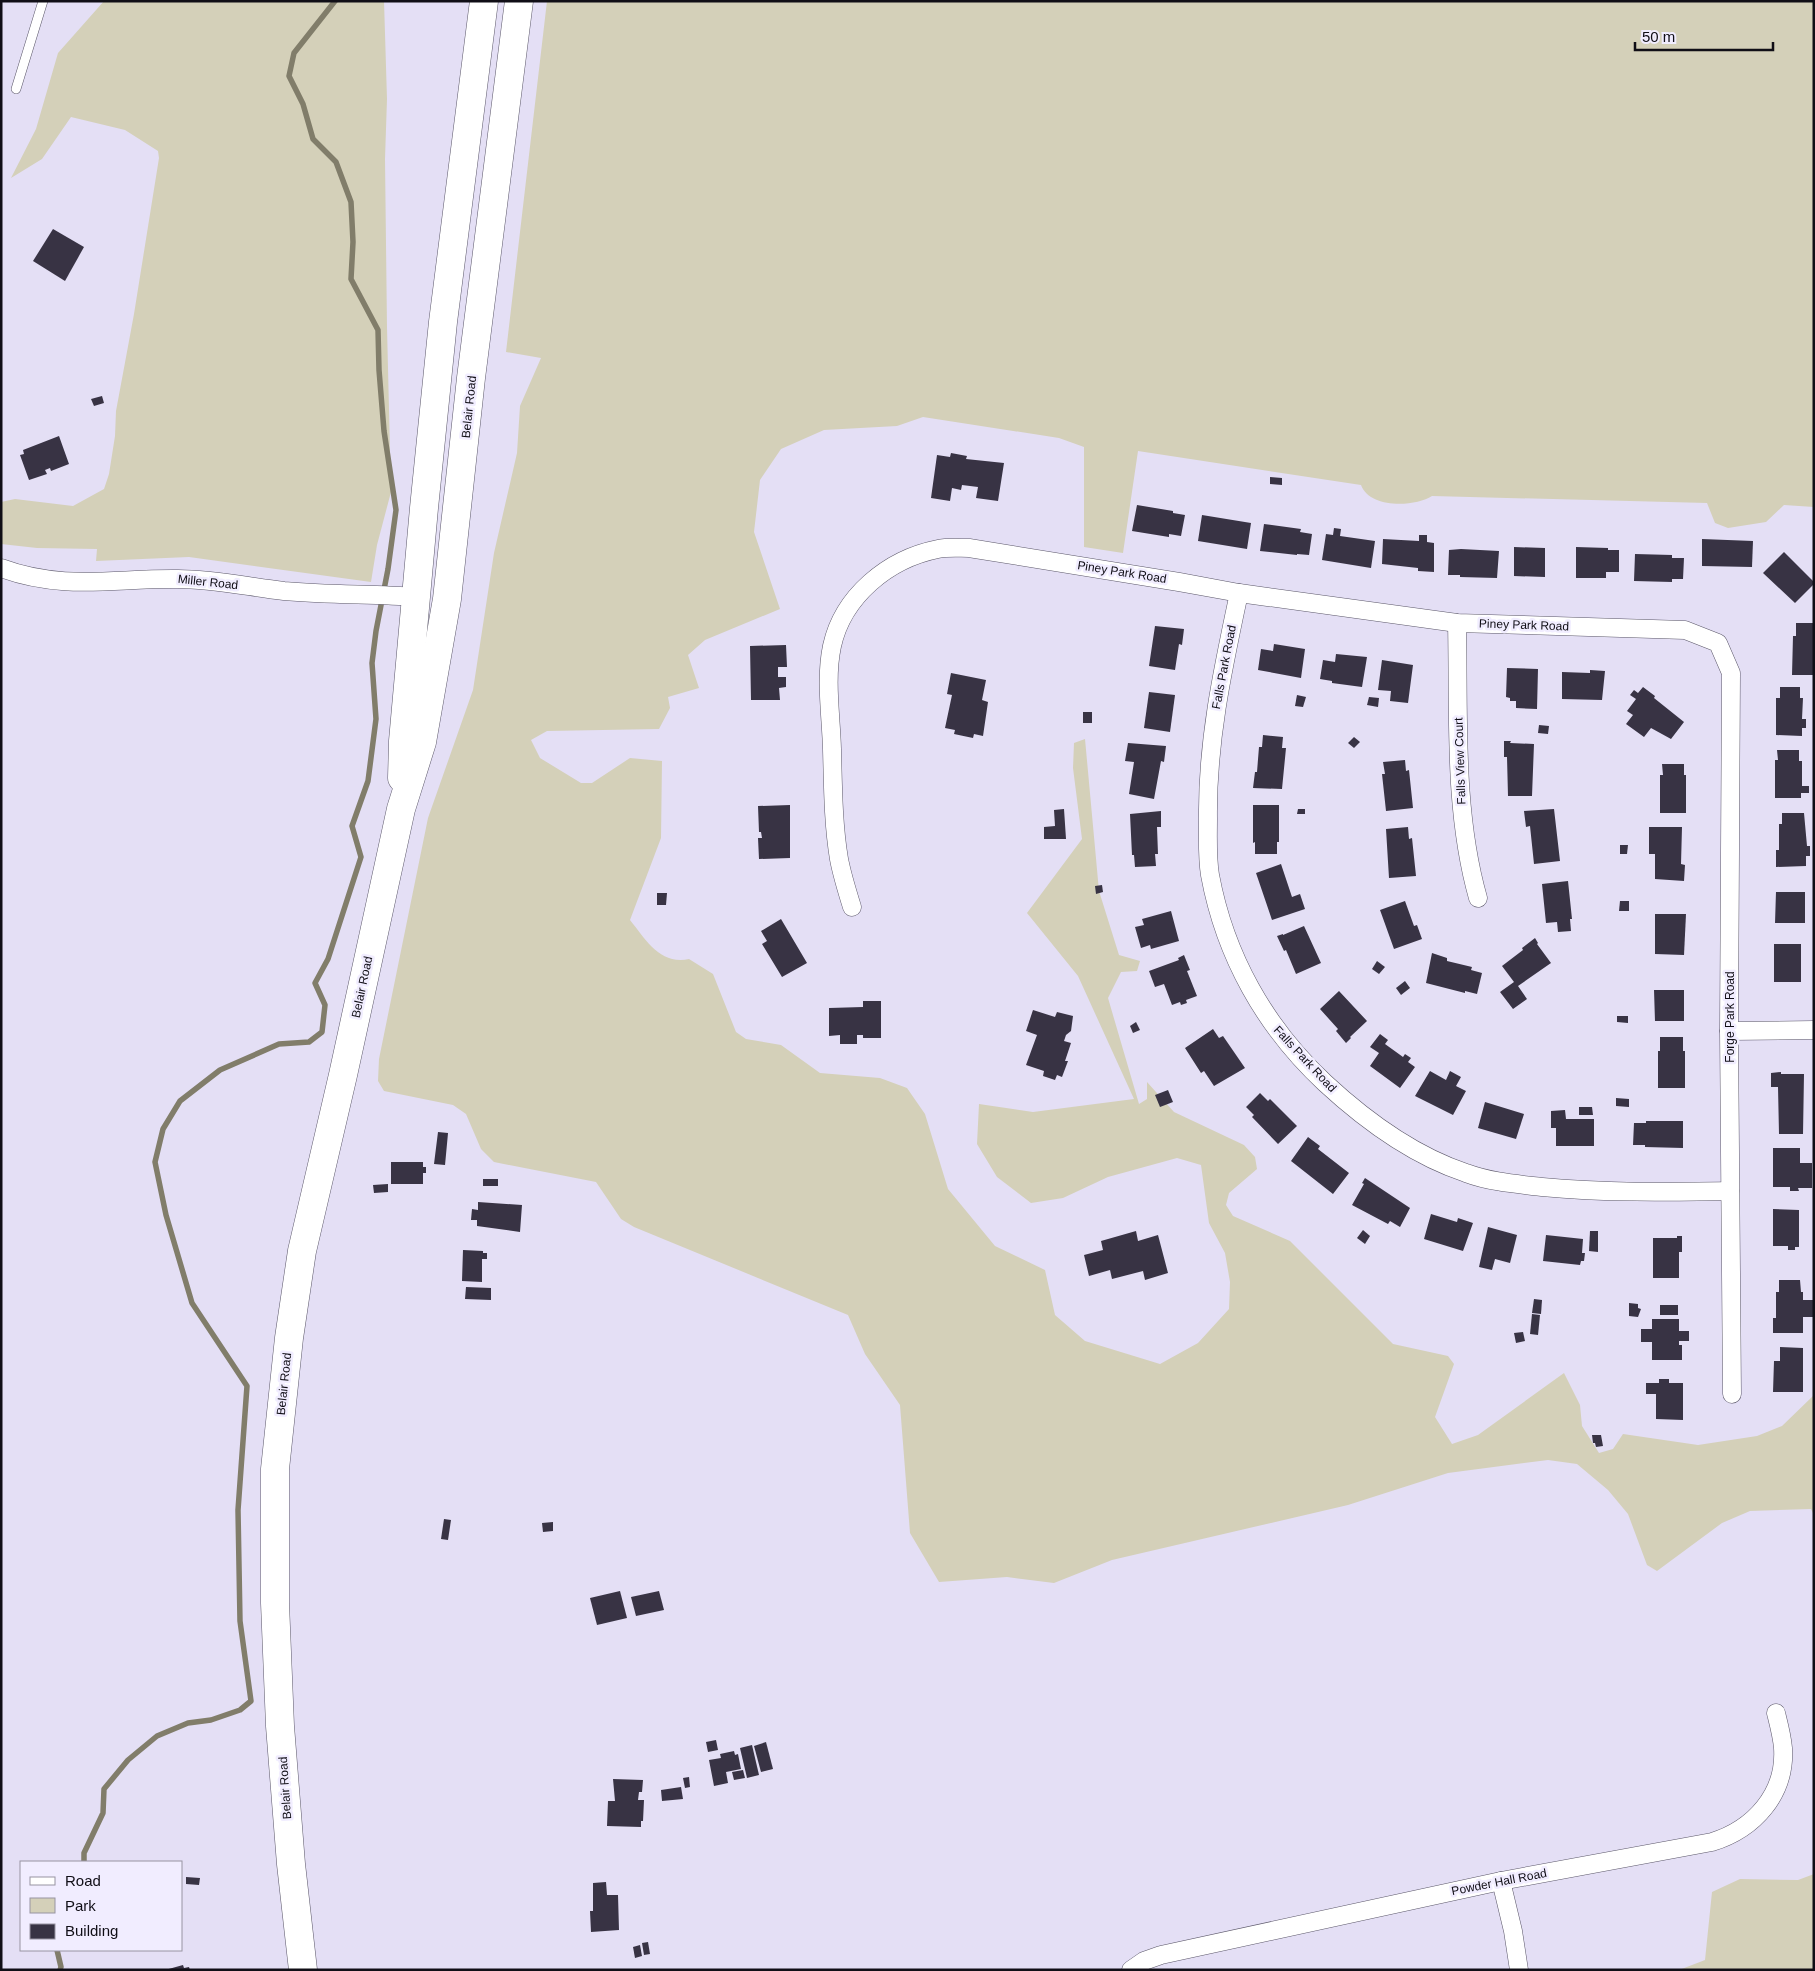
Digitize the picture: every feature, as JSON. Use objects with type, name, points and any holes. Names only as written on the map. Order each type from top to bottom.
[{"type":"highway","name":"Belair Road","points":[[401,809],[402,741],[394,596],[424,508],[443,322],[484,1]]},
{"type":"highway","name":"Belair Road","points":[[303,1970],[291,1864],[280,1726],[275,1603],[276,1469],[289,1338],[302,1251],[346,1065],[401,809],[422,742],[446,599],[519,1]]},
{"type":"highway","points":[[394,596],[446,599]]},
{"type":"street","name":"Piney Park Road","points":[[852,907],[839,860],[834,815],[828,682],[831,648],[838,623],[866,586],[880,574],[897,564],[939,548],[969,548],[1160,578],[1239,593],[1457,623],[1685,630],[1718,643]]},
{"type":"street","name":"Miller Road","points":[[1,568],[45,580],[112,582],[179,578],[285,591],[394,596]]},
{"type":"street","name":"Falls Park Road","points":[[1239,593],[1221,677],[1210,754],[1208,824],[1210,875],[1231,950],[1263,1012],[1287,1043],[1352,1108],[1393,1138],[1430,1159],[1467,1174],[1504,1183],[1581,1191],[1730,1191]]},
{"type":"street","name":"Falls View Court","points":[[1457,623],[1461,793],[1470,871],[1478,898]]},
{"type":"street","name":"Forge Park Road","points":[[1718,643],[1731,673],[1730,1191],[1732,1394]]},
{"type":"street","points":[[1730,1031],[1814,1030]]},
{"type":"street","name":"Powder Hall Road","points":[[1130,1970],[1144,1961],[1161,1955],[1501,1881],[1712,1842],[1740,1830],[1764,1809],[1773,1795],[1779,1780],[1783,1749],[1776,1713]]},
{"type":"street","points":[[1501,1881],[1513,1931],[1519,1970]]},
{"type":"lane","points":[[16,89],[43,1]]},
{"type":"green space","points":[[104,1],[384,1],[387,99],[385,159],[387,327],[391,492],[377,545],[371,582],[189,557],[96,561],[97,549],[37,548],[1,544],[1,502],[15,499],[73,506],[104,489],[109,474],[115,436],[116,411],[134,314],[159,158],[158,151],[125,130],[71,117],[42,159],[11,178],[36,129],[58,53]]},
{"type":"green space","points":[[547,1],[1814,1],[1814,507],[1784,505],[1766,522],[1728,528],[1715,523],[1707,503],[1432,496],[1415,502],[1394,504],[1374,498],[1366,493],[1361,485],[1138,451],[1123,553],[1084,547],[1084,447],[1059,438],[923,417],[897,426],[824,430],[781,449],[760,480],[754,532],[780,609],[705,640],[688,655],[699,688],[668,697],[670,708],[659,729],[547,731],[531,740],[540,758],[581,783],[592,783],[630,758],[662,761],[661,838],[630,920],[648,943],[662,955],[679,960],[689,959],[713,974],[736,1032],[746,1039],[781,1045],[820,1073],[880,1078],[907,1088],[925,1114],[948,1189],[995,1246],[1045,1270],[1055,1315],[1085,1341],[1160,1364],[1198,1343],[1229,1309],[1230,1282],[1225,1253],[1209,1223],[1201,1165],[1177,1158],[1108,1177],[1063,1198],[1031,1203],[997,1177],[977,1144],[979,1104],[1033,1112],[1134,1099],[1078,976],[1027,913],[1082,839],[1073,768],[1074,743],[1085,739],[1099,891],[1119,955],[1140,961],[1137,971],[1121,972],[1108,998],[1139,1104],[1147,1099],[1147,1082],[1174,1112],[1244,1145],[1255,1157],[1257,1169],[1229,1193],[1226,1205],[1233,1216],[1290,1241],[1393,1344],[1448,1356],[1454,1364],[1435,1417],[1452,1444],[1478,1435],[1564,1373],[1580,1405],[1582,1426],[1599,1453],[1613,1449],[1623,1434],[1698,1445],[1757,1436],[1782,1426],[1814,1395],[1814,1515],[1811,1509],[1750,1511],[1722,1523],[1657,1571],[1647,1565],[1628,1514],[1608,1490],[1577,1464],[1548,1460],[1448,1473],[1348,1505],[1112,1560],[1054,1583],[1007,1577],[939,1582],[910,1533],[900,1405],[865,1354],[848,1315],[634,1227],[621,1219],[596,1182],[494,1162],[481,1149],[466,1114],[453,1105],[384,1091],[378,1081],[379,1059],[428,818],[473,690],[494,553],[517,453],[520,406],[541,358],[506,352]]},
{"type":"green space","points":[[1814,1874],[1814,1970],[1679,1970],[1705,1960],[1712,1892],[1740,1879],[1798,1880]]},
{"type":"building","points":[[53,229],[84,247],[65,281],[33,261]]},
{"type":"building","points":[[102,396],[104,403],[94,406],[91,399]]},
{"type":"building","points":[[59,436],[69,464],[51,471],[50,468],[45,470],[47,474],[29,480],[20,455],[24,454],[23,450]]},
{"type":"building","points":[[951,453],[967,456],[966,459],[1004,463],[998,501],[976,498],[978,487],[962,485],[961,490],[952,488],[950,501],[931,498],[937,455],[950,457]]},
{"type":"building","points":[[1270,477],[1282,478],[1282,485],[1270,484]]},
{"type":"building","points":[[1137,505],[1185,515],[1181,536],[1169,534],[1169,537],[1132,531]]},
{"type":"building","points":[[1202,515],[1251,523],[1247,549],[1198,541]]},
{"type":"building","points":[[1264,524],[1301,529],[1300,532],[1312,534],[1309,555],[1260,551]]},
{"type":"building","points":[[1334,528],[1341,529],[1340,536],[1375,541],[1371,568],[1322,560],[1326,534],[1333,535]]},
{"type":"building","points":[[1419,535],[1427,535],[1427,542],[1434,543],[1434,572],[1418,571],[1418,568],[1382,564],[1383,539],[1419,541]]},
{"type":"building","points":[[1702,539],[1753,541],[1752,567],[1702,566]]},
{"type":"building","points":[[1514,547],[1545,548],[1545,577],[1514,576]]},
{"type":"building","points":[[1576,547],[1619,550],[1619,572],[1606,572],[1606,578],[1576,578]]},
{"type":"building","points":[[1449,550],[1499,551],[1497,578],[1448,575]]},
{"type":"building","points":[[1784,552],[1814,582],[1795,603],[1763,573]]},
{"type":"building","points":[[1635,554],[1672,555],[1672,558],[1684,558],[1683,579],[1672,579],[1672,582],[1634,581]]},
{"type":"building","points":[[1796,623],[1814,623],[1814,675],[1792,675],[1793,636],[1796,636]]},
{"type":"building","points":[[1155,626],[1184,629],[1182,645],[1179,644],[1175,670],[1149,666]]},
{"type":"building","points":[[1274,644],[1305,649],[1301,678],[1258,670],[1261,649],[1273,651]]},
{"type":"building","points":[[786,645],[787,667],[778,667],[778,677],[786,677],[786,687],[779,688],[780,700],[751,700],[750,646]]},
{"type":"building","points":[[1336,654],[1367,657],[1362,687],[1332,683],[1332,681],[1320,679],[1323,660],[1335,662]]},
{"type":"building","points":[[1382,660],[1413,665],[1408,703],[1390,701],[1391,691],[1378,690]]},
{"type":"building","points":[[1507,668],[1538,669],[1537,709],[1516,708],[1516,701],[1510,701],[1510,698],[1506,697]]},
{"type":"building","points":[[1590,670],[1605,671],[1602,700],[1562,699],[1562,672],[1590,673]]},
{"type":"building","points":[[951,673],[986,680],[982,700],[988,702],[983,736],[974,734],[973,738],[954,734],[955,730],[945,728],[952,695],[947,694]]},
{"type":"building","points":[[1643,687],[1684,722],[1671,739],[1651,728],[1644,737],[1626,724],[1633,715],[1627,711],[1636,699],[1630,695],[1634,690],[1638,693]]},
{"type":"building","points":[[1780,687],[1800,687],[1800,698],[1803,698],[1802,719],[1806,719],[1806,728],[1802,728],[1802,736],[1776,735],[1776,698],[1780,698]]},
{"type":"building","points":[[1149,692],[1175,695],[1170,732],[1144,728]]},
{"type":"building","points":[[1297,695],[1306,697],[1303,707],[1295,706]]},
{"type":"building","points":[[1369,697],[1379,698],[1378,707],[1367,705]]},
{"type":"building","points":[[1083,712],[1092,712],[1092,723],[1083,723]]},
{"type":"building","points":[[1539,725],[1549,726],[1548,734],[1538,733]]},
{"type":"building","points":[[1263,735],[1283,737],[1282,748],[1286,748],[1282,789],[1253,788],[1255,772],[1257,772],[1259,747],[1262,747]]},
{"type":"building","points":[[1354,737],[1360,742],[1354,748],[1348,743]]},
{"type":"building","points":[[1504,741],[1534,744],[1532,796],[1508,796],[1507,757],[1504,757]]},
{"type":"building","points":[[1128,743],[1166,746],[1164,762],[1161,761],[1154,799],[1129,794],[1134,762],[1125,761]]},
{"type":"building","points":[[1777,750],[1799,750],[1799,761],[1802,761],[1802,786],[1809,786],[1809,793],[1801,793],[1801,798],[1775,798],[1775,760],[1778,760]]},
{"type":"building","points":[[1405,760],[1406,771],[1409,770],[1413,808],[1386,811],[1382,774],[1385,774],[1383,762]]},
{"type":"building","points":[[1662,764],[1684,764],[1684,775],[1686,775],[1686,813],[1660,813],[1660,775],[1663,775]]},
{"type":"building","points":[[790,805],[790,858],[759,859],[758,838],[762,838],[761,832],[759,832],[758,806]]},
{"type":"building","points":[[1253,805],[1279,805],[1279,842],[1277,842],[1277,854],[1255,854],[1255,842],[1253,843]]},
{"type":"building","points":[[1064,809],[1066,839],[1044,839],[1044,827],[1055,826],[1054,810]]},
{"type":"building","points":[[1298,809],[1305,809],[1305,814],[1297,814]]},
{"type":"building","points":[[1554,809],[1560,861],[1534,864],[1530,826],[1526,827],[1524,811]]},
{"type":"building","points":[[1161,811],[1161,827],[1157,827],[1158,854],[1155,854],[1156,866],[1135,867],[1134,855],[1132,855],[1130,814]]},
{"type":"building","points":[[1782,813],[1804,813],[1807,846],[1810,846],[1810,856],[1806,856],[1806,866],[1776,867],[1776,850],[1779,850],[1779,824],[1782,824]]},
{"type":"building","points":[[1408,827],[1409,839],[1412,838],[1416,876],[1389,878],[1386,829]]},
{"type":"building","points":[[1649,827],[1682,827],[1681,864],[1685,865],[1684,881],[1655,879],[1655,854],[1649,854]]},
{"type":"building","points":[[1620,845],[1628,845],[1627,854],[1620,854]]},
{"type":"building","points":[[1281,864],[1292,897],[1300,894],[1305,909],[1272,920],[1256,873]]},
{"type":"building","points":[[1568,881],[1572,919],[1570,919],[1571,931],[1558,932],[1557,922],[1546,923],[1542,884]]},
{"type":"building","points":[[1102,885],[1103,892],[1096,894],[1095,886]]},
{"type":"building","points":[[1776,892],[1805,892],[1805,923],[1775,923]]},
{"type":"building","points":[[657,893],[667,893],[666,905],[657,905]]},
{"type":"building","points":[[1405,901],[1414,926],[1417,925],[1422,939],[1394,949],[1380,910]]},
{"type":"building","points":[[1620,901],[1629,901],[1629,911],[1619,911]]},
{"type":"building","points":[[1171,911],[1179,941],[1151,949],[1150,945],[1141,948],[1135,927],[1144,925],[1142,919]]},
{"type":"building","points":[[1655,914],[1686,914],[1684,955],[1655,954]]},
{"type":"building","points":[[781,919],[807,963],[782,977],[762,944],[767,941],[761,931]]},
{"type":"building","points":[[1304,926],[1321,963],[1296,974],[1286,950],[1284,951],[1277,936]]},
{"type":"building","points":[[1535,938],[1537,944],[1551,963],[1518,986],[1527,999],[1513,1009],[1500,992],[1514,982],[1502,966]]},
{"type":"building","points":[[1774,944],[1801,944],[1801,982],[1774,982]]},
{"type":"building","points":[[1432,953],[1447,958],[1447,961],[1472,967],[1471,970],[1482,973],[1477,994],[1465,991],[1465,993],[1426,983]]},
{"type":"building","points":[[1184,955],[1190,970],[1187,971],[1197,996],[1186,1000],[1187,1003],[1181,1005],[1180,1002],[1172,1005],[1164,984],[1155,987],[1149,971],[1179,960],[1178,958]]},
{"type":"building","points":[[1377,961],[1385,967],[1379,974],[1372,969]]},
{"type":"building","points":[[1405,981],[1410,988],[1401,995],[1396,988]]},
{"type":"building","points":[[1654,990],[1684,990],[1684,1021],[1655,1021]]},
{"type":"building","points":[[1339,991],[1367,1021],[1346,1043],[1336,1031],[1338,1029],[1320,1009]]},
{"type":"building","points":[[863,1001],[881,1001],[881,1038],[863,1038],[863,1035],[857,1035],[857,1044],[840,1044],[840,1035],[829,1036],[829,1008],[863,1007]]},
{"type":"building","points":[[1033,1010],[1055,1017],[1057,1012],[1073,1016],[1071,1031],[1066,1035],[1064,1041],[1071,1043],[1065,1061],[1068,1061],[1062,1077],[1057,1075],[1055,1080],[1043,1076],[1044,1071],[1026,1065],[1037,1035],[1026,1031]]},
{"type":"building","points":[[1617,1016],[1628,1016],[1628,1023],[1617,1022]]},
{"type":"building","points":[[1136,1022],[1140,1030],[1133,1033],[1130,1026]]},
{"type":"building","points":[[1213,1029],[1219,1038],[1223,1036],[1245,1068],[1214,1086],[1204,1071],[1201,1073],[1185,1048]]},
{"type":"building","points":[[1380,1034],[1388,1040],[1385,1044],[1403,1057],[1405,1054],[1411,1058],[1408,1062],[1415,1067],[1400,1088],[1370,1066],[1379,1053],[1370,1047]]},
{"type":"building","points":[[1660,1037],[1683,1037],[1685,1088],[1658,1088]]},
{"type":"building","points":[[1430,1071],[1446,1080],[1450,1071],[1461,1077],[1456,1086],[1466,1091],[1453,1115],[1415,1096]]},
{"type":"building","points":[[1781,1072],[1781,1074],[1804,1074],[1803,1134],[1779,1134],[1778,1087],[1771,1087],[1771,1073]]},
{"type":"building","points":[[1168,1090],[1173,1102],[1160,1107],[1155,1095]]},
{"type":"building","points":[[1260,1093],[1268,1101],[1270,1099],[1297,1126],[1278,1144],[1252,1117],[1254,1115],[1246,1107]]},
{"type":"building","points":[[1616,1098],[1629,1099],[1629,1107],[1616,1106]]},
{"type":"building","points":[[1485,1102],[1524,1114],[1516,1139],[1478,1128]]},
{"type":"building","points":[[1579,1107],[1592,1107],[1593,1115],[1579,1115]]},
{"type":"building","points":[[1565,1110],[1566,1119],[1594,1119],[1594,1146],[1556,1146],[1556,1128],[1551,1128],[1551,1111]]},
{"type":"building","points":[[1646,1121],[1683,1121],[1683,1148],[1633,1145],[1634,1123],[1646,1123]]},
{"type":"building","points":[[438,1132],[448,1133],[445,1165],[434,1164]]},
{"type":"building","points":[[1308,1137],[1320,1146],[1318,1149],[1349,1173],[1333,1194],[1291,1161]]},
{"type":"building","points":[[1773,1148],[1800,1148],[1800,1163],[1812,1163],[1812,1188],[1798,1188],[1799,1191],[1790,1191],[1790,1187],[1773,1187]]},
{"type":"building","points":[[391,1162],[423,1162],[423,1167],[426,1167],[426,1173],[423,1173],[423,1184],[391,1184]]},
{"type":"building","points":[[1365,1178],[1410,1208],[1400,1227],[1390,1221],[1388,1224],[1352,1205],[1364,1184],[1362,1183]]},
{"type":"building","points":[[483,1179],[498,1179],[498,1186],[483,1186]]},
{"type":"building","points":[[388,1184],[388,1192],[374,1193],[373,1185]]},
{"type":"building","points":[[478,1202],[522,1205],[520,1232],[477,1226],[477,1220],[471,1220],[472,1209],[478,1210]]},
{"type":"building","points":[[1773,1209],[1799,1210],[1799,1247],[1795,1247],[1795,1250],[1788,1250],[1788,1246],[1773,1246]]},
{"type":"building","points":[[1431,1214],[1457,1222],[1458,1218],[1473,1223],[1463,1251],[1424,1239]]},
{"type":"building","points":[[1488,1227],[1517,1235],[1510,1263],[1495,1259],[1492,1270],[1479,1267]]},
{"type":"building","points":[[1363,1230],[1370,1236],[1365,1244],[1357,1238]]},
{"type":"building","points":[[1136,1231],[1138,1241],[1158,1235],[1168,1273],[1145,1280],[1143,1271],[1112,1279],[1110,1270],[1089,1276],[1084,1255],[1103,1250],[1101,1241]]},
{"type":"building","points":[[1590,1231],[1598,1231],[1598,1252],[1589,1251]]},
{"type":"building","points":[[1546,1235],[1583,1239],[1582,1253],[1585,1253],[1584,1261],[1581,1261],[1580,1265],[1543,1261]]},
{"type":"building","points":[[1677,1236],[1682,1236],[1682,1252],[1679,1252],[1679,1278],[1653,1278],[1653,1238],[1677,1238]]},
{"type":"building","points":[[463,1250],[487,1253],[487,1259],[482,1259],[482,1282],[462,1281]]},
{"type":"building","points":[[1779,1280],[1800,1280],[1803,1300],[1814,1300],[1814,1317],[1803,1317],[1803,1333],[1773,1333],[1773,1318],[1776,1318],[1776,1292],[1779,1292]]},
{"type":"building","points":[[466,1287],[491,1288],[491,1300],[465,1299]]},
{"type":"building","points":[[1534,1299],[1542,1300],[1541,1314],[1532,1313]]},
{"type":"building","points":[[1629,1303],[1638,1304],[1638,1308],[1641,1309],[1638,1317],[1629,1316]]},
{"type":"building","points":[[1660,1305],[1678,1305],[1678,1315],[1660,1315]]},
{"type":"building","points":[[1532,1314],[1540,1315],[1538,1335],[1530,1334]]},
{"type":"building","points":[[1652,1319],[1679,1319],[1679,1331],[1689,1331],[1689,1341],[1679,1341],[1679,1345],[1682,1345],[1682,1360],[1652,1360],[1652,1342],[1641,1342],[1641,1329],[1652,1329]]},
{"type":"building","points":[[1523,1332],[1525,1341],[1516,1343],[1514,1333]]},
{"type":"building","points":[[1780,1347],[1803,1348],[1803,1392],[1773,1392],[1774,1361],[1780,1361]]},
{"type":"building","points":[[1659,1379],[1669,1379],[1669,1383],[1683,1383],[1683,1420],[1656,1419],[1656,1394],[1646,1394],[1646,1383],[1659,1383]]},
{"type":"building","points":[[1592,1435],[1601,1435],[1603,1446],[1596,1447],[1595,1443],[1593,1443]]},
{"type":"building","points":[[444,1519],[451,1520],[448,1540],[441,1539]]},
{"type":"building","points":[[553,1522],[553,1531],[543,1532],[542,1523]]},
{"type":"building","points":[[620,1591],[627,1618],[597,1625],[590,1598]]},
{"type":"building","points":[[659,1591],[664,1610],[636,1616],[631,1597]]},
{"type":"building","points":[[716,1740],[718,1750],[708,1752],[706,1742]]},
{"type":"building","points":[[766,1742],[773,1769],[761,1772],[754,1746]]},
{"type":"building","points":[[752,1745],[759,1775],[747,1778],[740,1748]]},
{"type":"building","points":[[734,1751],[735,1755],[738,1754],[741,1769],[726,1772],[728,1783],[714,1786],[709,1760],[721,1758],[720,1754]]},
{"type":"building","points":[[743,1770],[745,1778],[734,1780],[732,1772]]},
{"type":"building","points":[[689,1777],[690,1787],[685,1788],[683,1778]]},
{"type":"building","points":[[613,1779],[643,1780],[642,1792],[639,1792],[638,1800],[644,1800],[641,1827],[607,1826],[608,1801],[615,1801]]},
{"type":"building","points":[[681,1787],[683,1799],[662,1801],[661,1790]]},
{"type":"building","points":[[186,1877],[200,1878],[199,1885],[186,1884]]},
{"type":"building","points":[[606,1882],[607,1895],[618,1895],[619,1930],[591,1932],[590,1911],[593,1911],[593,1883]]},
{"type":"building","points":[[648,1942],[650,1954],[644,1955],[642,1943]]},
{"type":"building","points":[[640,1945],[642,1956],[635,1958],[633,1947]]},
{"type":"building","points":[[183,1965],[184,1968],[189,1967],[190,1970],[165,1970]]},
{"type":"waterway","points":[[84,1861],[84,1853],[103,1813],[104,1789],[128,1760],[157,1736],[188,1723],[211,1720],[240,1710],[251,1701],[240,1621],[238,1510],[247,1386],[192,1303],[166,1215],[155,1162],[163,1129],[180,1101],[220,1070],[279,1044],[309,1042],[322,1032],[325,1005],[315,983],[328,959],[361,857],[352,826],[368,781],[376,719],[372,663],[396,510],[384,431],[378,330],[351,279],[353,242],[351,202],[336,162],[313,139],[303,104],[289,76],[294,53],[335,1]]},
{"type":"waterway","points":[[57,1951],[60,1970]]}]
